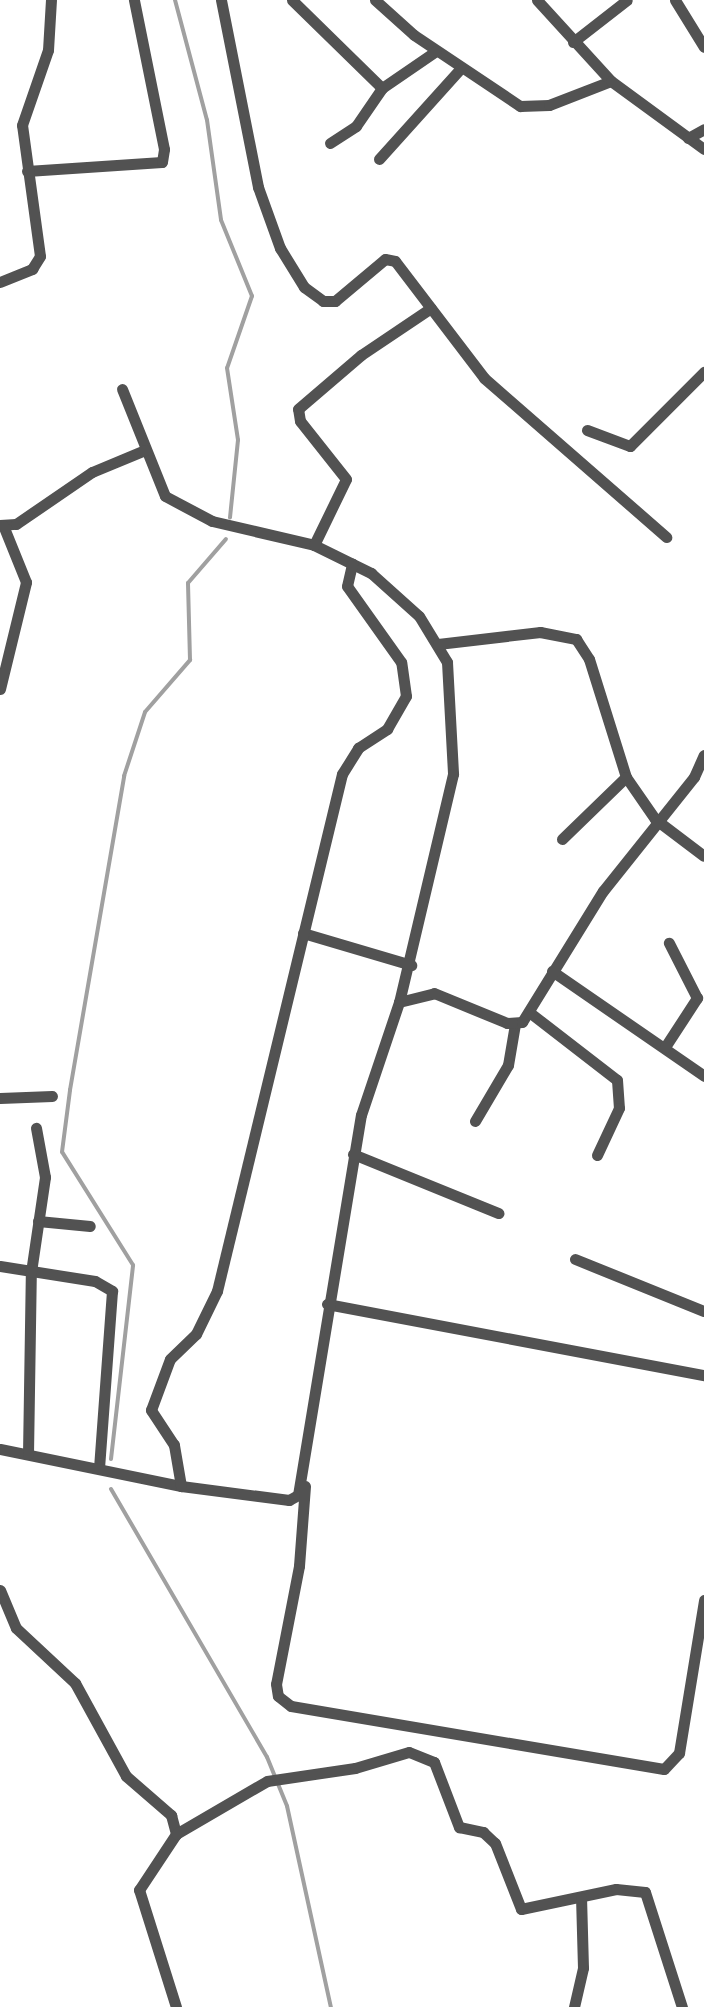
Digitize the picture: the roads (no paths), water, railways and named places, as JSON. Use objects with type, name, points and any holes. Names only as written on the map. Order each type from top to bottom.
[{"type":"street","points":[[0,282],[32,269],[40,256],[22,125],[48,50],[51,0]]},
{"type":"street","points":[[27,171],[162,162],[164,149],[134,0]]},
{"type":"street","points":[[221,0],[258,187],[280,248],[304,287],[323,301],[335,301],[391,259],[422,314],[484,378],[666,537]]},
{"type":"street","points":[[292,0],[382,88]]},
{"type":"street","points":[[375,0],[436,51],[526,107],[564,101],[611,81]]},
{"type":"street","points":[[537,0],[611,81],[704,149]]},
{"type":"street","points":[[573,42],[627,0]]},
{"type":"street","points":[[675,0],[704,47]]},
{"type":"street","points":[[330,143],[356,126],[382,88],[436,51]]},
{"type":"street","points":[[379,159],[461,68]]},
{"type":"street","points":[[688,138],[704,129]]},
{"type":"street","points":[[314,545],[346,479],[300,421],[298,409],[422,314]]},
{"type":"street","points":[[587,430],[630,446],[704,372]]},
{"type":"street","points":[[122,389],[165,496],[212,521],[314,545],[398,593],[438,644],[452,688],[453,774],[411,965],[375,1064],[353,1154],[327,1304],[305,1481],[299,1566],[276,1690],[291,1706],[664,1769],[679,1753],[704,1600]]},
{"type":"street","points":[[0,689],[26,582],[1,525],[16,524],[92,472],[145,450]]},
{"type":"street","points":[[181,1486],[174,1445],[151,1410],[170,1359],[196,1334],[217,1291],[348,760],[387,729],[408,684],[401,662],[350,594],[352,564]]},
{"type":"street","points":[[438,644],[540,632],[576,639],[589,659],[626,777],[655,819],[704,856]]},
{"type":"street","points":[[475,1121],[511,1056],[515,1024],[529,1012],[552,971],[655,819],[694,777],[704,755]]},
{"type":"street","points":[[562,839],[626,777]]},
{"type":"street","points":[[303,933],[411,965]]},
{"type":"street","points":[[665,1047],[697,998],[669,943]]},
{"type":"street","points":[[552,971],[704,1076]]},
{"type":"street","points":[[399,1002],[434,993],[515,1024]]},
{"type":"street","points":[[529,1012],[617,1080],[619,1108],[597,1155]]},
{"type":"street","points":[[0,1098],[52,1096]]},
{"type":"street","points":[[28,1454],[31,1272],[45,1177],[36,1128]]},
{"type":"street","points":[[353,1154],[498,1213]]},
{"type":"street","points":[[38,1221],[90,1226]]},
{"type":"street","points":[[575,1259],[704,1311]]},
{"type":"street","points":[[0,1266],[95,1281],[112,1291],[99,1467]]},
{"type":"street","points":[[327,1304],[704,1375]]},
{"type":"street","points":[[0,1449],[181,1486],[289,1500],[305,1481]]},
{"type":"street","points":[[0,1590],[16,1628],[75,1683],[126,1776],[171,1815],[176,1834]]},
{"type":"street","points":[[176,2007],[139,1890],[176,1834],[281,1776],[355,1768],[409,1752],[427,1756],[438,1771],[455,1822],[495,1843],[513,1903],[527,1910],[628,1887],[645,1892],[682,2007]]},
{"type":"street","points":[[574,2007],[583,1968],[581,1898]]},
{"type":"waterway","points":[[175,0],[207,120],[221,220],[252,296],[227,368],[238,440],[230,518]]},
{"type":"waterway","points":[[111,1459],[133,1265],[62,1152],[124,776],[145,712],[190,660],[188,583],[226,539]]},
{"type":"waterway","points":[[111,1489],[267,1757],[287,1806],[331,2007]]}]
